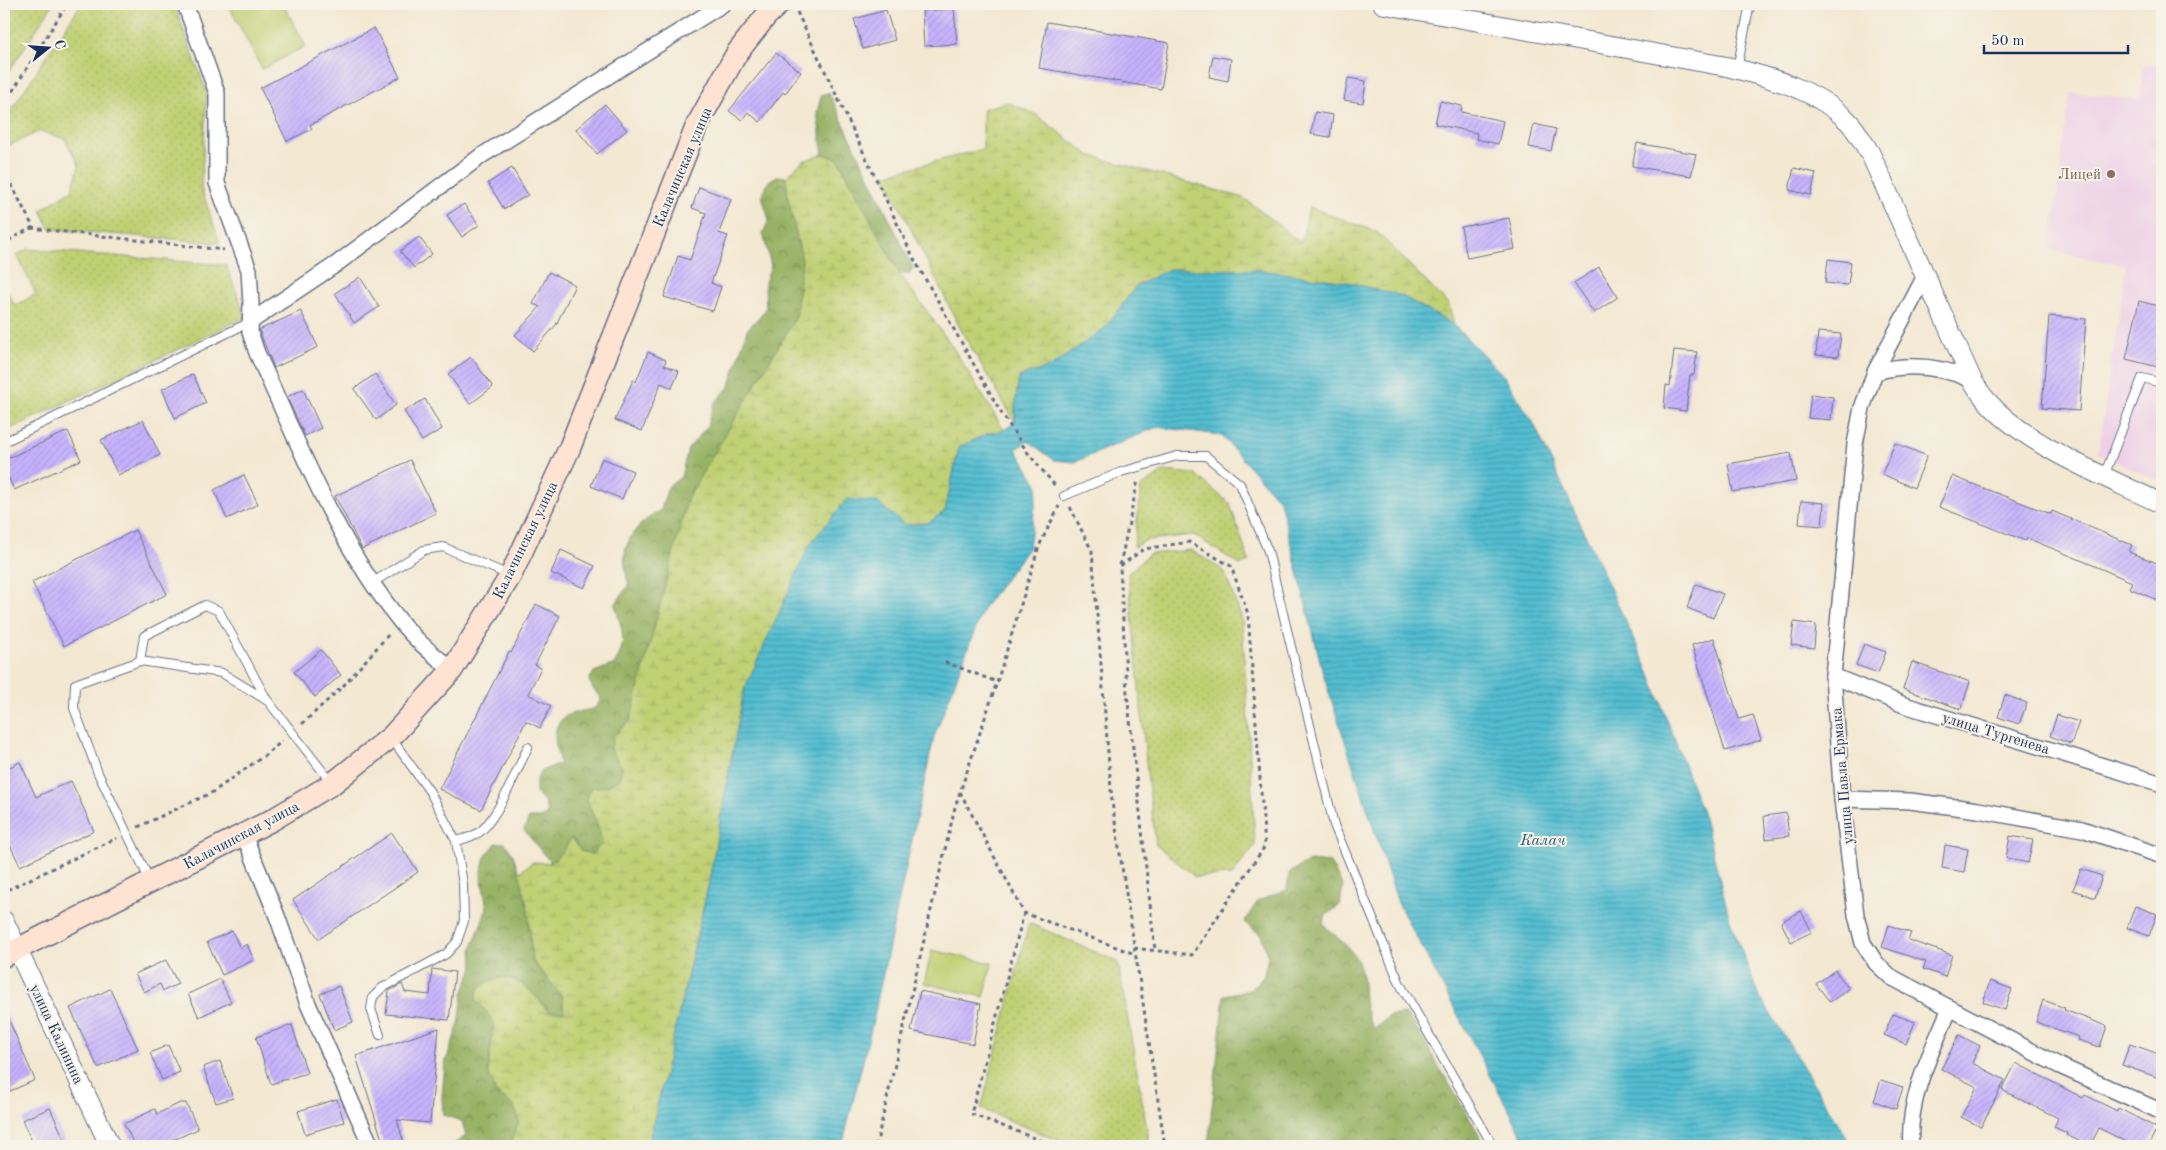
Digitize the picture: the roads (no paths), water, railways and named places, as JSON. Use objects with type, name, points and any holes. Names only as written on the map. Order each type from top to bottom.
[{"type":"main road","name":"Калачинская улица","points":[[11,953],[244,835],[332,784],[391,737],[452,670],[511,576],[570,446],[696,125],[737,53],[766,16],[779,4]]},
{"type":"street","points":[[184,4],[217,93],[217,183],[249,270],[250,332],[257,353],[336,521],[372,582],[400,621],[421,644],[452,670]]},
{"type":"street","points":[[250,322],[335,265],[482,156],[723,4]]},
{"type":"street","points":[[1383,4],[1737,69],[1780,80],[1819,98],[1848,122],[1870,153],[1972,380],[1987,402],[2008,421],[2052,449],[2162,504]]},
{"type":"street","name":"улица Павла Ермака","points":[[1925,276],[1875,372],[1862,408],[1855,444],[1833,676],[1842,800],[1856,915],[1863,943],[1876,963],[1891,977],[2060,1066],[2162,1112]]},
{"type":"street","points":[[1875,372],[1894,367],[1928,367],[1952,371],[1972,380]]},
{"type":"street","name":"улица Тургенева","points":[[1833,676],[1904,705],[2162,784]]},
{"type":"street","points":[[1842,800],[1910,801],[1978,810],[2082,829],[2162,856]]},
{"type":"street","points":[[244,835],[308,1004],[371,1146]]},
{"type":"street","name":"улица Калинина","points":[[4,921],[11,953],[110,1146]]},
{"type":"street","points":[[1911,1146],[1913,1108],[1921,1078],[1950,1008]]},
{"type":"lane","points":[[1737,69],[1750,4]]},
{"type":"lane","points":[[4,442],[250,322]]},
{"type":"lane","points":[[2104,476],[2142,378],[2162,383]]},
{"type":"lane","points":[[1064,496],[1120,472],[1177,456],[1206,456],[1240,484],[1268,551],[1334,825],[1400,984],[1493,1146]]},
{"type":"lane","points":[[372,582],[424,550],[444,547],[511,576]]},
{"type":"lane","points":[[140,661],[144,636],[205,604],[220,611],[268,702],[332,784]]},
{"type":"lane","points":[[150,882],[98,773],[74,708],[75,684],[140,661],[222,673],[268,702]]},
{"type":"lane","points":[[380,1036],[371,1009],[373,997],[382,988],[446,954],[457,942],[464,921],[463,884],[456,841],[430,792],[391,737]]},
{"type":"lane","points":[[456,841],[468,839],[481,831],[492,818],[528,747]]},
{"type":"water","name":"Калач","points":[[1169,269],[1261,270],[1347,282],[1402,296],[1454,325],[1504,376],[1533,422],[1650,674],[1704,818],[1730,920],[1757,992],[1852,1146],[1528,1146],[1398,903],[1324,677],[1280,501],[1221,435],[1157,427],[1075,462],[1054,460],[1028,441],[1016,449],[1038,486],[1029,547],[983,609],[934,737],[873,1021],[842,1146],[648,1146],[708,887],[744,690],[810,544],[847,499],[877,502],[905,525],[928,523],[945,511],[959,447],[989,433],[1004,430],[1015,422],[1019,377],[1052,366],[1106,327],[1136,286]]},
{"type":"place","name":"Лицей","points":[[2111,174]]}]
